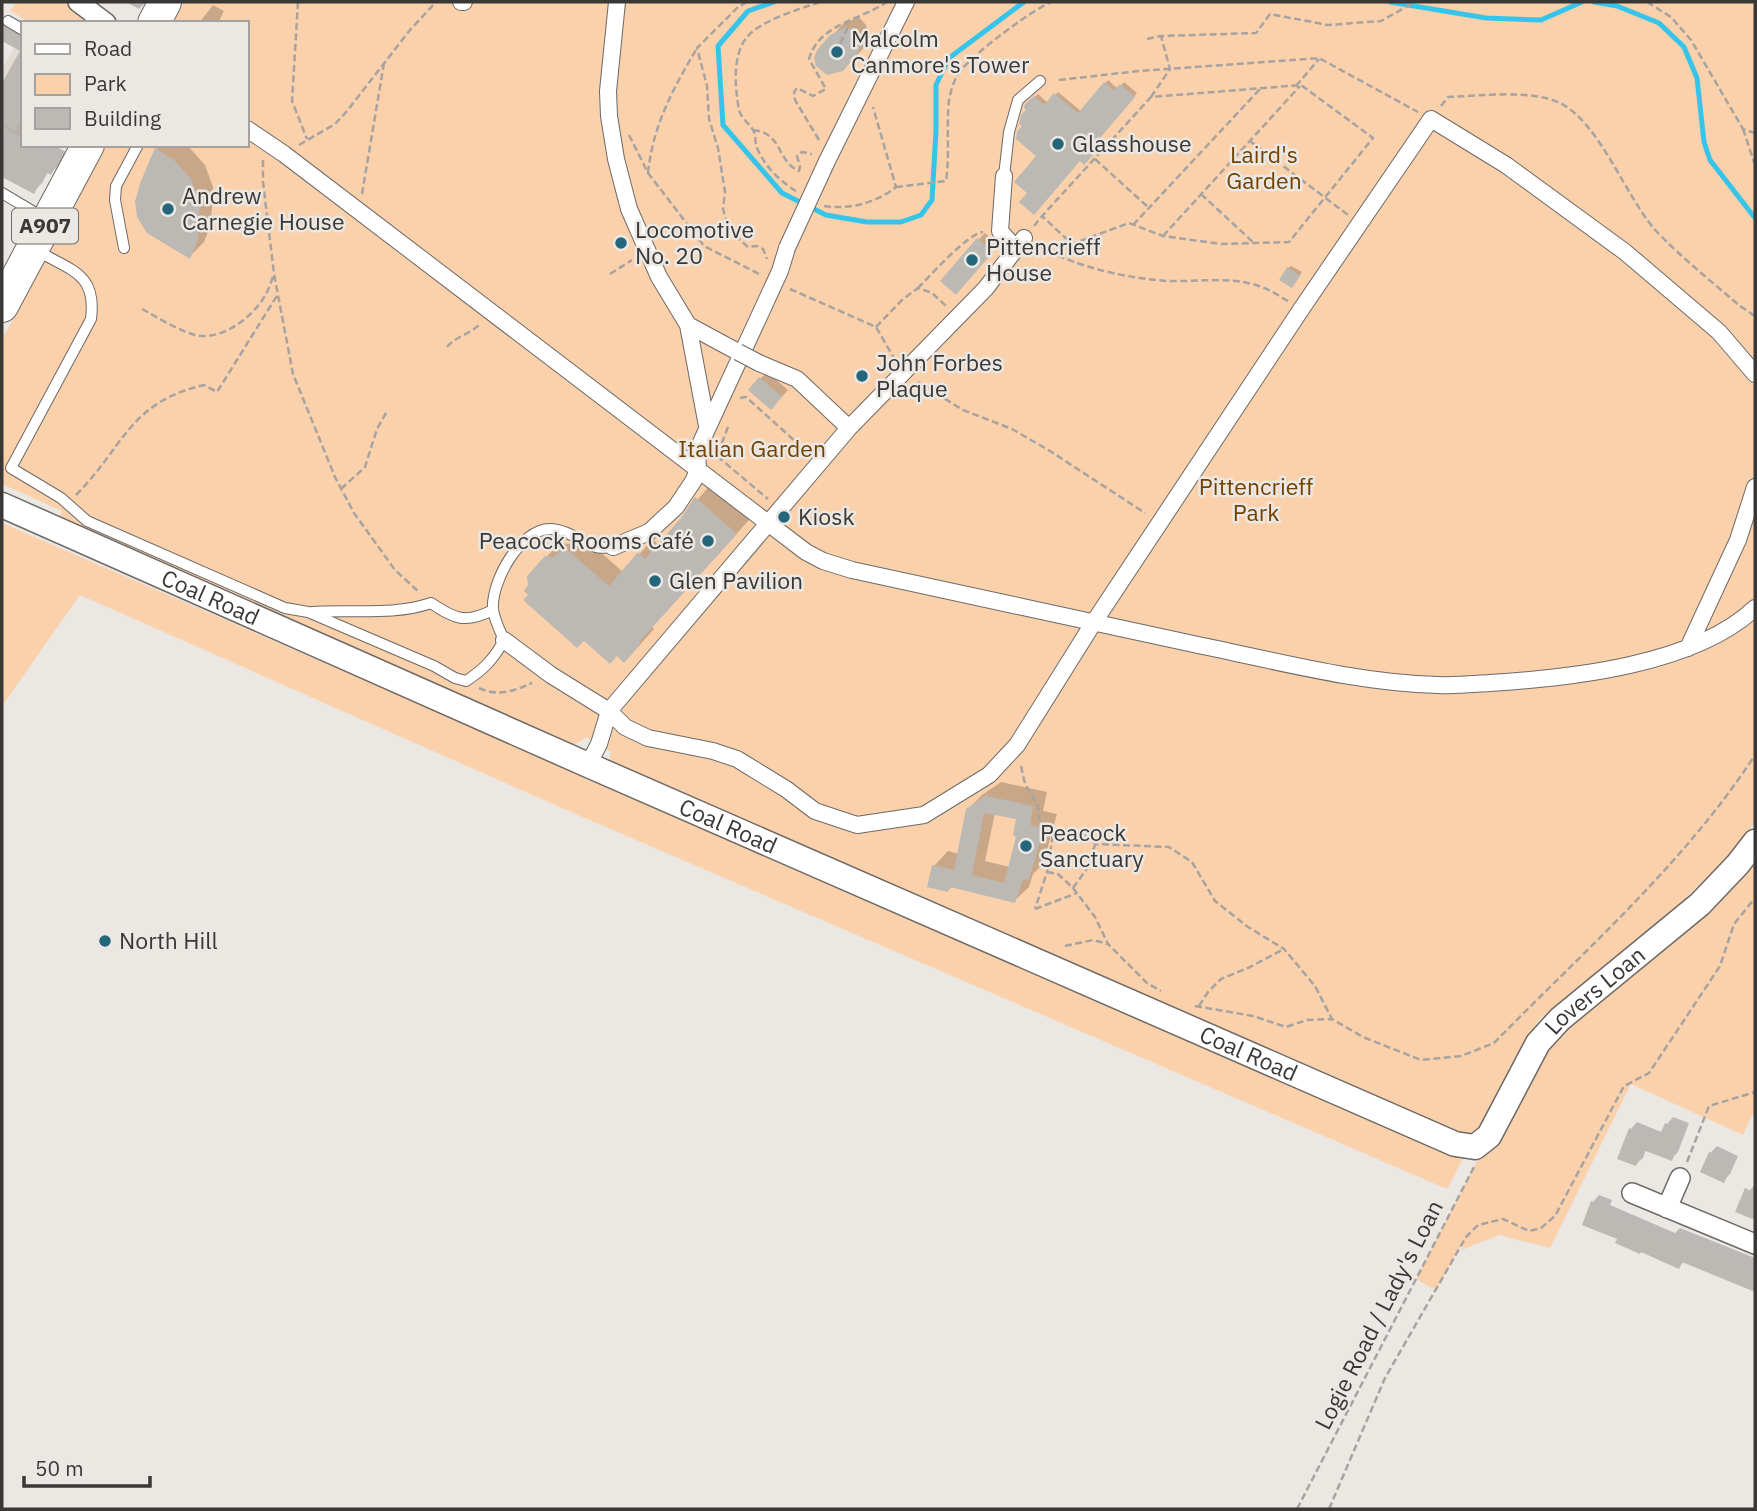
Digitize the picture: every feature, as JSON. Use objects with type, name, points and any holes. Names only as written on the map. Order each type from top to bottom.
[{"type":"main road","points":[[155,21],[165,2]]},
{"type":"main road","name":"A907","points":[[4,295],[33,248],[87,147]]},
{"type":"street","points":[[78,2],[103,21]]},
{"type":"street","points":[[617,2],[608,91],[616,159],[629,209],[659,276],[688,325],[707,426]]},
{"type":"street","points":[[612,547],[649,532],[676,507],[694,480],[698,468],[697,451],[707,426],[830,155],[906,2]]},
{"type":"street","points":[[504,640],[551,675],[609,711],[625,727],[648,738],[713,751],[737,759],[786,789],[815,811],[857,825],[924,815],[989,775],[1017,745],[1094,622],[1431,119],[1506,165],[1625,252],[1719,332],[1755,374]]},
{"type":"street","points":[[248,130],[284,154],[815,558],[832,564],[1355,677],[1438,685],[1530,681],[1614,668],[1688,648],[1741,622],[1755,608]]},
{"type":"street","points":[[588,765],[599,744],[609,711],[849,428],[985,288],[1020,243],[1000,230],[1004,176]]},
{"type":"street","points":[[688,325],[759,363],[797,379],[849,428]]},
{"type":"street","points":[[1688,648],[1738,540],[1755,487]]},
{"type":"street","name":"Coal Road","points":[[2,505],[1455,1144],[1475,1147],[1489,1136]]},
{"type":"street","name":"Lovers Loan","points":[[1489,1136],[1538,1043],[1560,1019],[1700,904],[1755,842]]},
{"type":"street","points":[[1667,1208],[1680,1178]]},
{"type":"street","points":[[1632,1193],[1755,1244]]},
{"type":"lane","points":[[8,21],[21,29]]},
{"type":"lane","points":[[1004,176],[1009,132],[1018,100],[1040,81]]},
{"type":"lane","points":[[124,248],[115,200],[116,186],[137,147]]},
{"type":"lane","points":[[2,193],[48,220]]},
{"type":"lane","points":[[33,248],[79,275],[90,287],[93,300],[91,319],[11,468],[61,498],[87,521],[285,608],[308,612],[397,610],[430,603],[453,618],[481,616],[493,610]]},
{"type":"lane","points":[[308,612],[466,681],[495,657],[504,640],[493,610],[495,594],[506,565],[527,538],[550,529],[584,540],[598,548],[612,547]]},
{"type":"path","points":[[298,2],[292,101],[307,140]]},
{"type":"path","points":[[284,154],[335,124],[436,2]]},
{"type":"path","points":[[648,173],[651,142],[675,84],[697,48],[738,7],[747,2]]},
{"type":"path","points":[[820,2],[769,22],[748,36],[738,55],[736,82],[740,113],[754,130],[765,131],[775,140],[792,168],[799,171],[796,156],[802,152],[824,158],[830,155],[814,135],[795,100],[794,92],[797,88],[813,96],[826,89],[809,59],[812,49],[830,29],[873,11],[887,2]]},
{"type":"path","points":[[896,187],[946,181],[949,101],[952,85],[960,71],[1020,22],[1051,2]]},
{"type":"path","points":[[1147,38],[1256,33],[1270,14],[1328,25],[1381,21],[1415,2]]},
{"type":"path","points":[[1647,2],[1671,17],[1691,40],[1743,129],[1755,165]]},
{"type":"path","points":[[836,53],[848,27],[846,23]]},
{"type":"path","points":[[1161,36],[1170,69],[1151,97],[1041,216],[1020,243],[1095,269],[1166,281],[1233,281],[1260,286],[1302,308]]},
{"type":"path","points":[[697,48],[707,86],[709,119],[718,148],[725,192],[723,209],[729,230],[748,247],[763,248],[765,257],[777,276]]},
{"type":"path","points":[[1296,86],[1319,58]]},
{"type":"path","points":[[1059,80],[1139,71],[1319,58],[1431,119],[1448,97],[1530,95],[1560,103],[1579,118],[1595,136],[1632,198],[1655,229],[1740,306],[1755,316]]},
{"type":"path","points":[[359,211],[385,62]]},
{"type":"path","points":[[864,83],[894,178]]},
{"type":"path","points":[[1041,216],[1072,244],[1129,223],[1163,236],[1221,244],[1289,242],[1373,138],[1301,85],[1151,97]]},
{"type":"path","points":[[1163,236],[1301,85]]},
{"type":"path","points":[[1133,225],[1261,88]]},
{"type":"path","points":[[625,126],[648,173],[704,246],[777,276],[876,327],[901,372],[963,410],[1012,429],[1050,451],[1161,523]]},
{"type":"path","points":[[1743,129],[1755,133]]},
{"type":"path","points":[[263,140],[264,182],[274,274],[293,374],[341,489],[354,513],[395,570],[430,603]]},
{"type":"path","points":[[1250,141],[1360,223]]},
{"type":"path","points":[[1095,159],[1149,208]]},
{"type":"path","points":[[1201,194],[1256,244]]},
{"type":"path","points":[[876,327],[952,253],[977,233],[1000,230]]},
{"type":"path","points":[[610,274],[647,250]]},
{"type":"path","points":[[142,309],[197,335],[214,335],[234,327],[251,314],[264,298],[274,274]]},
{"type":"path","points":[[918,288],[932,293],[957,318]]},
{"type":"path","points":[[61,498],[72,493],[75,496],[100,471],[126,431],[148,408],[184,390],[204,385],[216,393],[278,294]]},
{"type":"path","points":[[447,347],[452,340],[478,327],[486,316],[486,310]]},
{"type":"path","points":[[739,399],[746,397],[819,463]]},
{"type":"path","points":[[341,489],[365,467],[377,429],[387,411]]},
{"type":"path","points":[[731,420],[716,454],[780,509]]},
{"type":"path","points":[[466,681],[490,692],[511,692],[551,675]]},
{"type":"path","points":[[1017,745],[1025,785],[1038,806],[1040,824],[1076,832],[1091,838],[1096,844],[1169,847],[1192,862],[1215,901],[1248,927],[1284,949],[1315,986],[1332,1019]]},
{"type":"path","points":[[1192,1006],[1253,1016],[1286,1027],[1307,1020],[1332,1019],[1363,1037],[1421,1060],[1461,1056],[1494,1043],[1665,871],[1740,778],[1755,755]]},
{"type":"path","points":[[1054,828],[1047,872],[1035,909],[1077,893]]},
{"type":"path","points":[[1073,888],[1086,870],[1096,844]]},
{"type":"path","points":[[1047,872],[1058,874],[1073,888],[1095,917],[1108,944],[1147,983],[1166,994]]},
{"type":"path","points":[[1329,1509],[1385,1378],[1466,1237],[1478,1225],[1503,1219],[1529,1231],[1541,1228],[1555,1216],[1624,1086],[1649,1073],[1720,966],[1734,924],[1755,898]]},
{"type":"path","points":[[1065,946],[1093,940],[1108,944]]},
{"type":"path","points":[[1199,1007],[1208,992],[1221,979],[1284,949]]},
{"type":"path","points":[[1680,1178],[1709,1106],[1755,1092]]},
{"type":"path","name":"Logie Road / Lady's Loan","points":[[1297,1509],[1489,1136]]},
{"type":"shaded area","points":[[14,48],[21,52],[21,137],[2,126],[2,69]]},
{"type":"green space","points":[[17,2],[69,2],[94,21],[28,21],[10,11]]},
{"type":"green space","name":"Pittencrieff Park","points":[[184,2],[1755,2],[1755,822],[1727,858],[1663,920],[1538,1021],[1481,1132],[1472,1137],[1460,1136],[1331,1075],[615,766],[609,761],[611,752],[586,737],[576,744],[567,745],[60,517],[62,511],[2,484],[2,340],[103,147],[248,147],[248,21],[173,21]]},
{"type":"green space","points":[[2,523],[1464,1157],[1447,1189],[571,812],[80,595],[2,706]]},
{"type":"green space","points":[[1755,856],[1755,1110],[1743,1135],[1631,1084],[1550,1248],[1499,1235],[1462,1250],[1464,1240],[1436,1290],[1416,1279],[1538,1043]]},
{"type":"building","points":[[2,25],[21,36],[21,121],[15,131],[2,124],[2,83],[20,51],[2,41]]},
{"type":"building","name":"Malcolm Canmore's Tower","points":[[847,26],[856,36],[860,47],[843,71],[827,75],[816,66],[814,58],[817,50],[830,35]]},
{"type":"building","name":"Glasshouse","points":[[1104,82],[1114,90],[1120,84],[1135,97],[1089,151],[1093,155],[1084,165],[1080,161],[1034,215],[1019,202],[1027,193],[1014,182],[1036,156],[1016,139],[1017,131],[1022,126],[1019,124],[1021,115],[1026,110],[1025,104],[1034,96],[1044,105],[1054,93],[1078,113]]},
{"type":"building","points":[[14,138],[21,142],[21,147],[32,147],[58,162],[51,175],[46,172],[34,194],[2,177],[2,161]]},
{"type":"building","name":"Andrew Carnegie House","points":[[155,148],[174,160],[191,179],[200,202],[198,239],[190,259],[147,233],[137,217],[135,201]]},
{"type":"building","name":"Pittencrieff House","points":[[977,238],[993,252],[956,295],[940,281]]},
{"type":"building","points":[[1287,267],[1300,276],[1292,288],[1279,280]]},
{"type":"building","points":[[759,377],[782,397],[771,410],[748,390]]},
{"type":"building","name":"Glen Pavilion","points":[[695,497],[737,534],[639,642],[641,644],[624,663],[617,656],[610,664],[584,641],[577,648],[523,600],[528,595],[524,591],[528,585],[527,576],[545,556],[553,557],[565,548],[609,586],[638,552],[645,559],[681,518]]},
{"type":"building","name":"Peacock Sanctuary","points":[[988,794],[987,796],[1033,806],[1030,825],[1044,828],[1029,880],[1023,879],[1015,903],[950,887],[948,892],[927,887],[932,865],[954,870],[966,809]],"holes":[[[984,813],[1016,819],[1013,835],[1016,837],[1004,883],[972,875]]]},
{"type":"building","points":[[1665,1123],[1684,1130],[1672,1161],[1643,1150],[1636,1166],[1617,1159],[1629,1128],[1658,1139]]},
{"type":"building","points":[[1709,1152],[1733,1163],[1724,1183],[1700,1172]]},
{"type":"building","points":[[1745,1188],[1755,1193],[1755,1220],[1735,1212]]},
{"type":"building","points":[[1591,1201],[1607,1207],[1605,1211],[1669,1240],[1672,1233],[1755,1269],[1755,1292],[1682,1262],[1679,1269],[1641,1252],[1640,1254],[1615,1243],[1617,1239],[1582,1225]]},
{"type":"waterway","points":[[774,2],[748,11],[718,46],[723,125],[782,193],[826,215],[867,222],[901,222],[921,215],[932,200],[936,85],[949,58],[1024,2]]},
{"type":"waterway","points":[[1390,2],[1486,18],[1541,20],[1582,2]]},
{"type":"waterway","points":[[1594,2],[1617,6],[1659,23],[1684,47],[1697,78],[1704,142],[1710,160],[1755,218]]},
{"type":"place","name":"Malcolm Canmore's Tower","points":[[837,52]]},
{"type":"place","name":"Glasshouse","points":[[1058,144]]},
{"type":"place","name":"Andrew Carnegie House","points":[[168,209]]},
{"type":"place","name":"Locomotive No. 20","points":[[621,243]]},
{"type":"place","name":"Pittencrieff House","points":[[972,260]]},
{"type":"place","name":"John Forbes Plaque","points":[[862,376]]},
{"type":"place","name":"Kiosk","points":[[784,517]]},
{"type":"place","name":"Peacock Rooms Café","points":[[708,541]]},
{"type":"place","name":"Glen Pavilion","points":[[655,581]]},
{"type":"place","name":"Peacock Sanctuary","points":[[1026,846]]},
{"type":"place","name":"North Hill","points":[[105,941]]},
{"type":"park label","name":"Laird's Garden","points":[[1264,168]]},
{"type":"park label","name":"Italian Garden","points":[[752,449]]}]
